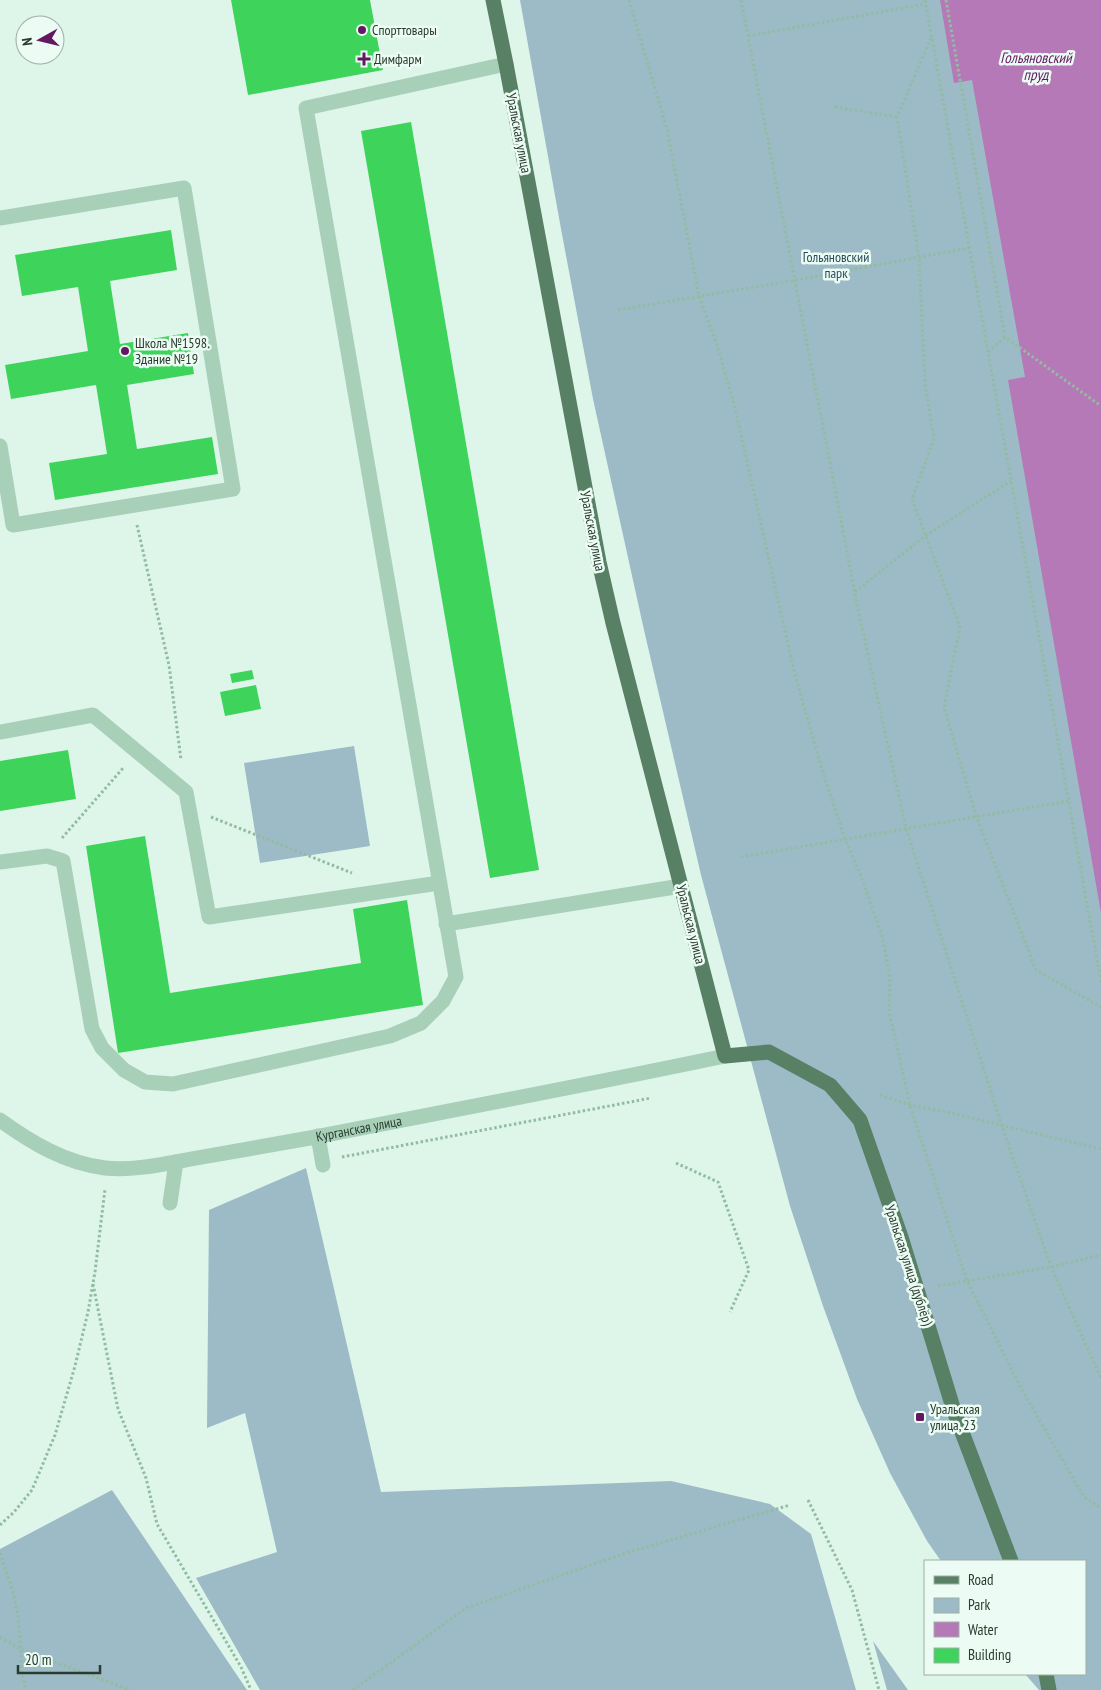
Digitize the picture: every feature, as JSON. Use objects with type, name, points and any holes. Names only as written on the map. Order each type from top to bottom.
[{"type":"main road","name":"Уральская улица","points":[[493,0],[599,562],[725,1056]]},
{"type":"main road","name":"Уральская улица (дублёр)","points":[[725,1056],[770,1052],[830,1085],[860,1120],[901,1236],[954,1411],[1011,1560]]},
{"type":"main road","points":[[1046,1675],[1049,1690]]},
{"type":"street","points":[[0,862],[47,856],[63,861],[92,1029],[102,1048],[124,1070],[145,1082],[173,1084],[390,1036],[421,1023],[443,1001],[456,976],[306,108],[506,64]]},
{"type":"street","points":[[0,218],[184,188],[233,489],[13,525],[0,446]]},
{"type":"street","points":[[0,732],[93,715],[186,792],[209,918],[439,883]]},
{"type":"street","points":[[446,924],[681,886]]},
{"type":"street","name":"Курганская улица","points":[[0,1120],[58,1156],[86,1165],[107,1168],[132,1168],[176,1162],[318,1136],[725,1056]]},
{"type":"street","points":[[318,1136],[322,1163]]},
{"type":"street","points":[[170,1204],[176,1162]]},
{"type":"path","points":[[629,0],[666,129],[699,296],[716,342],[734,404],[795,675],[821,766],[882,936],[890,977],[889,1011],[910,1106],[967,1281],[1022,1390],[1084,1497],[1101,1508]]},
{"type":"path","points":[[741,0],[855,592],[906,828],[1002,1126],[1050,1267],[1101,1378]]},
{"type":"path","points":[[946,0],[1005,337],[1101,406]]},
{"type":"path","points":[[748,36],[925,2],[1101,982]]},
{"type":"path","points":[[931,38],[897,117],[919,258],[925,384],[934,439],[912,499],[960,627],[944,707],[976,816],[1036,970],[1101,1007]]},
{"type":"path","points":[[835,108],[897,117]]},
{"type":"path","points":[[618,310],[969,248]]},
{"type":"path","points":[[988,352],[1005,337]]},
{"type":"path","points":[[855,592],[926,536],[1011,481]]},
{"type":"path","points":[[133,505],[168,666],[186,792]]},
{"type":"path","points":[[47,856],[138,752]]},
{"type":"path","points":[[741,856],[1068,801]]},
{"type":"path","points":[[188,808],[360,876]]},
{"type":"path","points":[[880,1095],[910,1106],[951,1113],[1101,1149]]},
{"type":"path","points":[[322,1163],[651,1098]]},
{"type":"path","points":[[676,1163],[718,1182],[749,1270],[730,1312]]},
{"type":"path","points":[[0,1525],[14,1512],[32,1490],[55,1436],[75,1366],[93,1284],[107,1168]]},
{"type":"path","points":[[938,1286],[1050,1267],[1101,1255]]},
{"type":"path","points":[[93,1284],[118,1409],[146,1478],[157,1524],[252,1690]]},
{"type":"path","points":[[808,1500],[852,1590],[879,1690]]},
{"type":"path","points":[[353,1690],[466,1608],[626,1553],[790,1505]]},
{"type":"path","points":[[0,1553],[10,1584],[19,1626],[22,1678],[26,1690]]},
{"type":"path","points":[[0,1637],[20,1649],[130,1690]]},
{"type":"path","points":[[360,1685],[365,1690]]},
{"type":"green space","name":"Гольяновcкий парк","points":[[520,0],[1101,0],[1101,1690],[1039,1690],[1026,1675],[1086,1675],[1086,1560],[940,1560],[927,1541],[890,1473],[857,1399],[823,1306],[790,1206],[701,875],[593,399]]},
{"type":"green space","points":[[354,746],[370,846],[260,863],[244,763]]},
{"type":"green space","points":[[306,1168],[381,1492],[671,1481],[770,1504],[811,1534],[856,1690],[260,1690],[196,1578],[277,1552],[245,1413],[207,1428],[209,1210]]},
{"type":"green space","points":[[112,1490],[247,1690],[0,1690],[0,1549]]},
{"type":"green space","points":[[873,1641],[908,1690],[887,1690]]},
{"type":"water","name":"Гольяновский пруд","points":[[940,0],[1101,0],[1101,913],[1008,380],[1025,377],[972,80],[954,83]]},
{"type":"building","points":[[231,0],[370,0],[383,70],[248,95]]},
{"type":"building","points":[[411,122],[539,870],[490,878],[361,131]]},
{"type":"building","points":[[171,230],[177,270],[110,281],[120,344],[188,333],[194,374],[127,385],[137,449],[212,437],[218,474],[55,500],[49,463],[107,454],[96,385],[11,399],[5,365],[88,351],[78,287],[22,296],[15,255]]},
{"type":"building","points":[[252,670],[254,679],[232,683],[230,674]]},
{"type":"building","points":[[256,685],[261,709],[225,716],[220,692]]},
{"type":"building","points":[[68,750],[76,799],[0,811],[0,761]]},
{"type":"building","points":[[145,836],[170,993],[361,963],[353,909],[407,900],[423,1005],[118,1053],[86,846]]},
{"type":"place","name":"Спорттовары","points":[[362,30]]},
{"type":"place","name":"Димфарм","points":[[364,59]]},
{"type":"place","name":"Школа №1598. Здание №19","points":[[125,351]]},
{"type":"place","name":"Уральская улица, 23","points":[[920,1417]]}]
